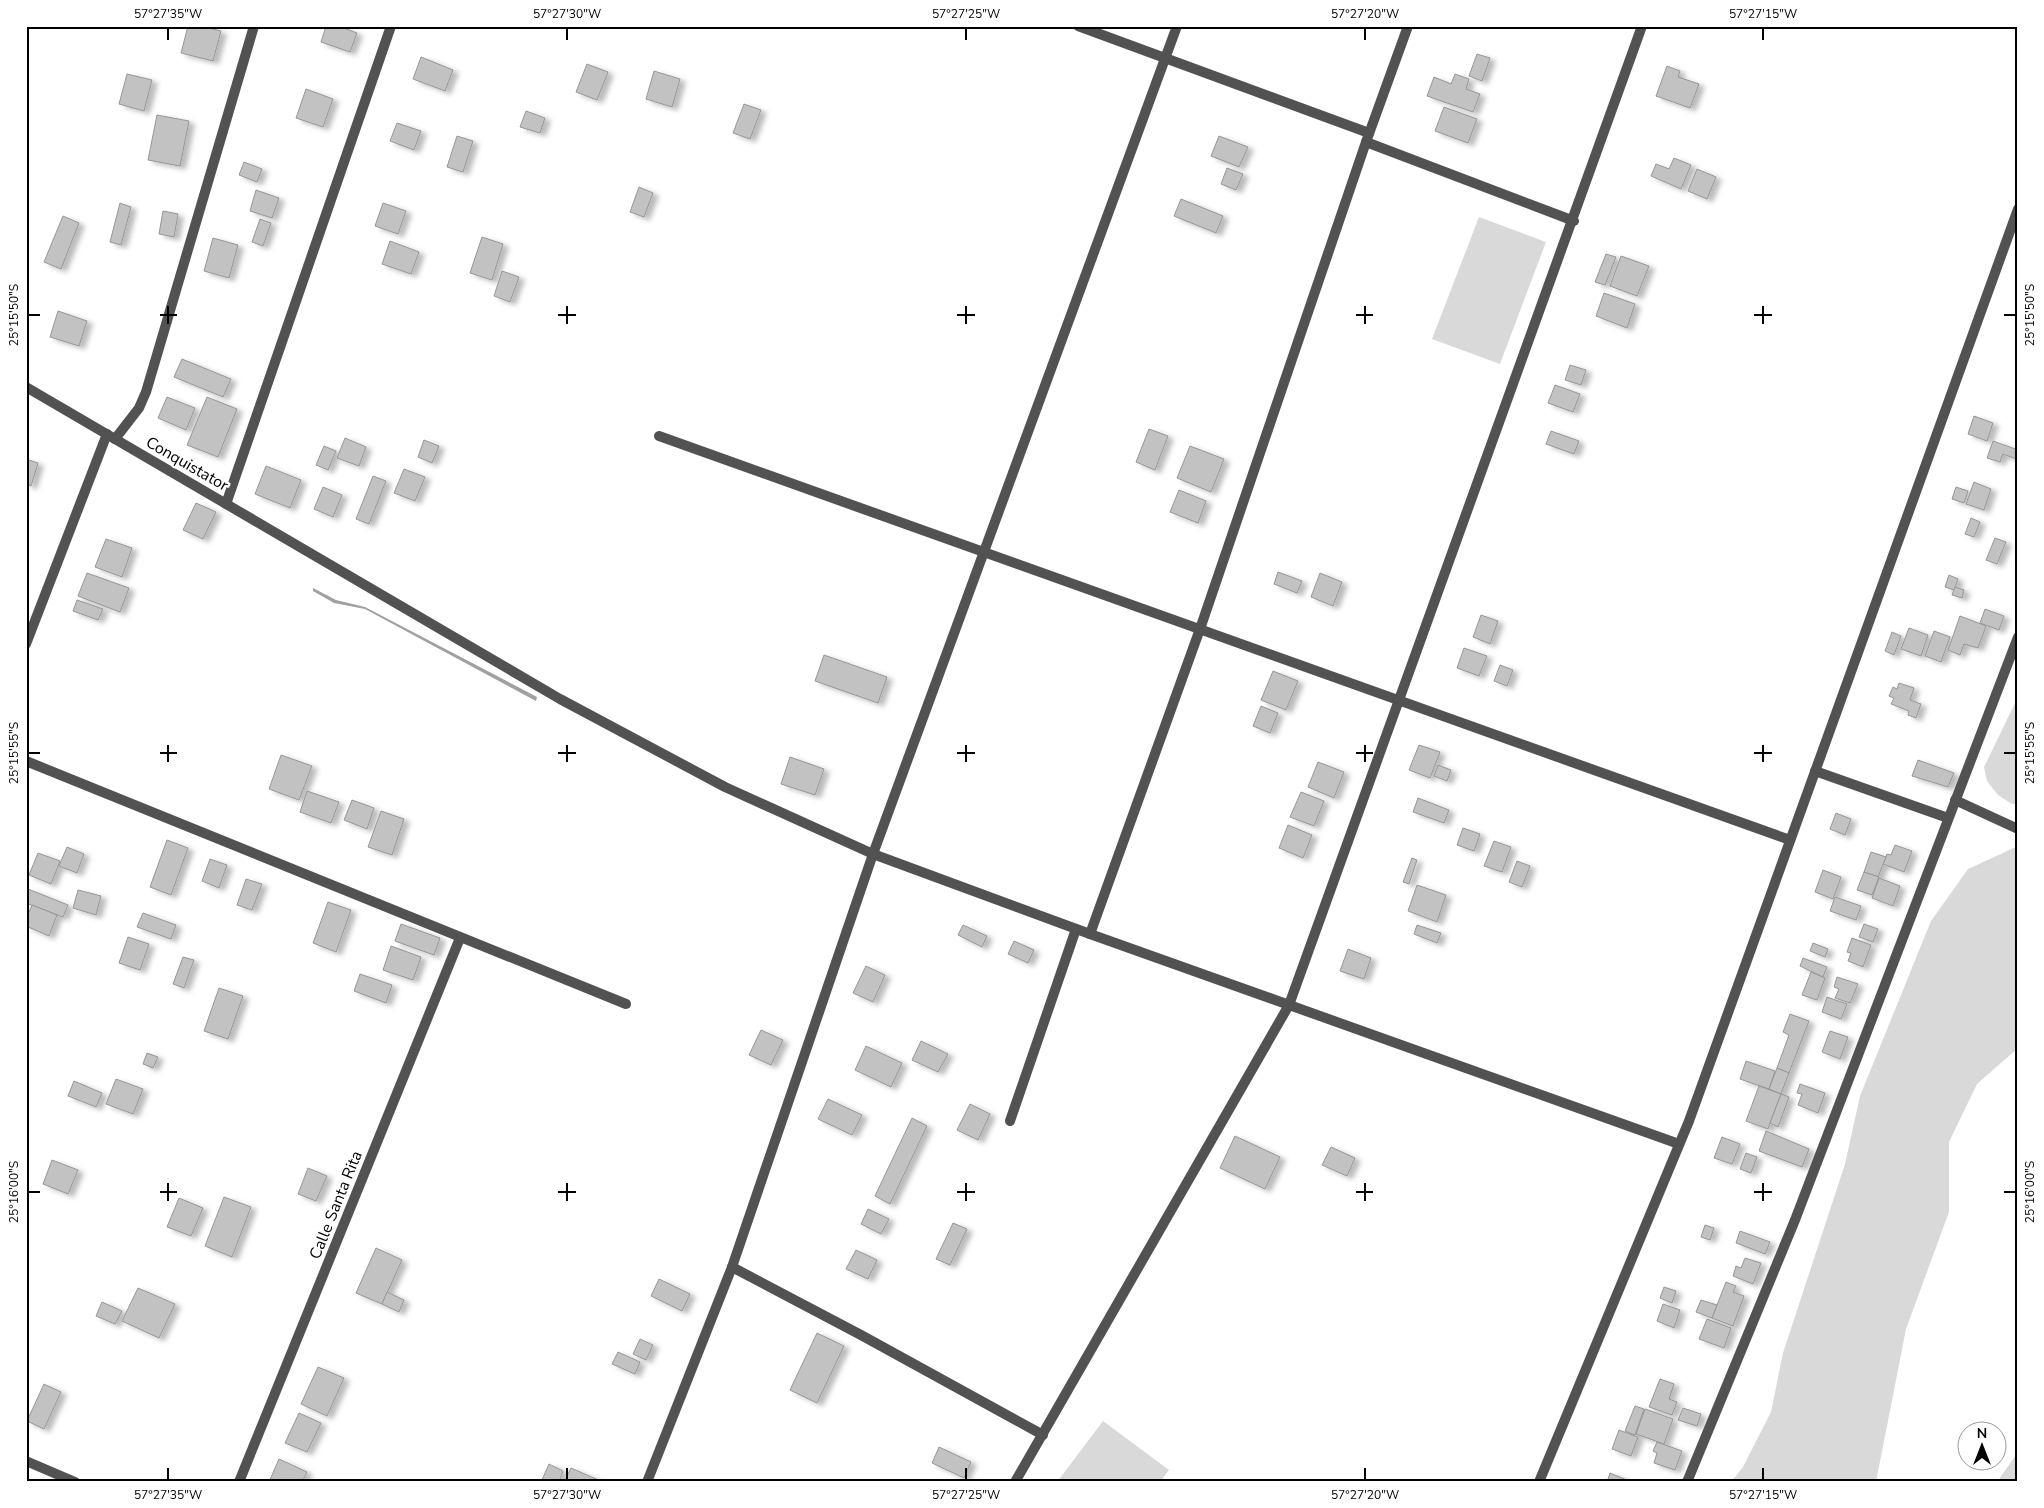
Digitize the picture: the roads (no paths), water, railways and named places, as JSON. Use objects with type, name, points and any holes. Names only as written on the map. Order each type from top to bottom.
[{"type":"street","points":[[26,644],[111,436],[139,408],[146,392],[254,26]]},
{"type":"street","points":[[226,504],[391,26]]},
{"type":"street","points":[[1078,26],[1368,137],[1574,221]]},
{"type":"street","points":[[647,1482],[732,1267],[873,854],[1177,26]]},
{"type":"street","points":[[1090,934],[1200,629],[1368,137],[1408,26]]},
{"type":"street","points":[[1015,1482],[1289,1005],[1574,221],[1642,26]]},
{"type":"street","points":[[1539,1482],[1679,1144],[2018,209]]},
{"type":"street","name":"Conquistator","points":[[26,388],[560,699],[725,786],[873,854],[1076,929],[1679,1144]]},
{"type":"street","points":[[659,436],[1790,840]]},
{"type":"street","points":[[1687,1482],[1795,1220],[2018,636]]},
{"type":"street","points":[[26,761],[626,1004]]},
{"type":"street","points":[[1815,771],[1948,818]]},
{"type":"street","points":[[1955,800],[2018,828]]},
{"type":"street","points":[[1010,1121],[1076,929]]},
{"type":"street","name":"Calle Santa Rita","points":[[239,1482],[460,938]]},
{"type":"street","points":[[732,1267],[1042,1435]]},
{"type":"street","points":[[26,1461],[75,1482]]}]
